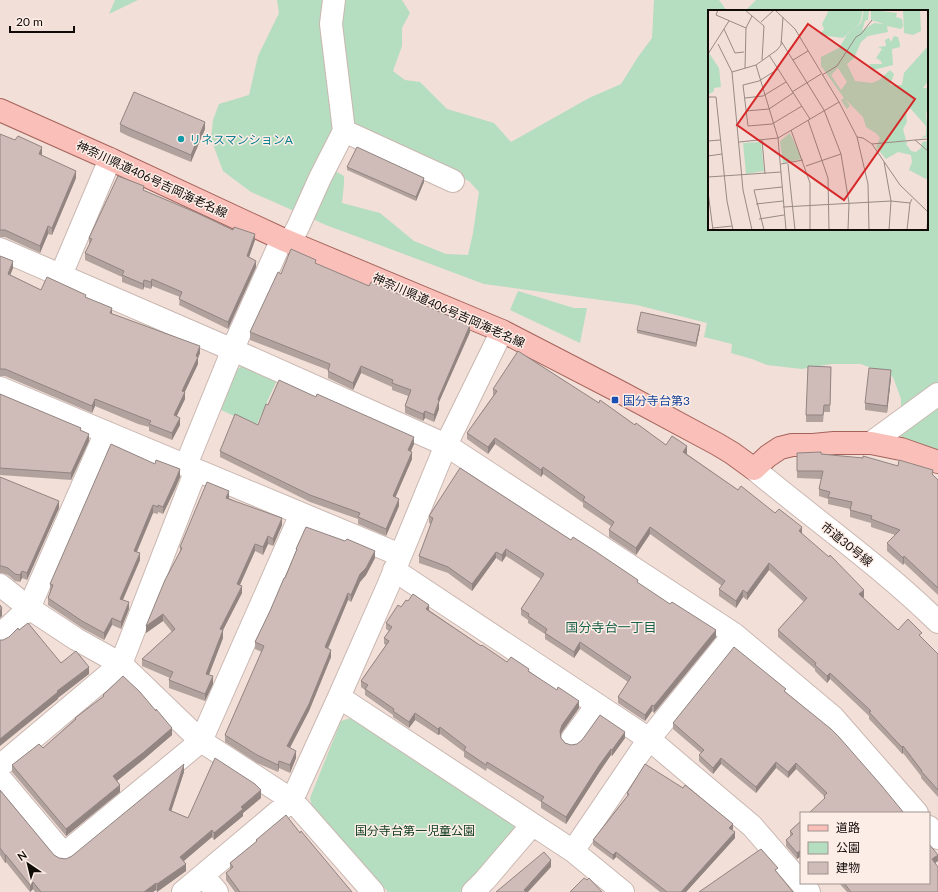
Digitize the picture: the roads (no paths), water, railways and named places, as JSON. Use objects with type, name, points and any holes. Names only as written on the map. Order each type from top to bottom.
[{"type":"main road","name":"神奈川県道406号吉岡海老名線","points":[[0,110],[110,159],[286,241],[502,331],[615,389],[717,444],[754,468]]},
{"type":"main road","points":[[754,468],[780,448],[792,445],[834,443],[871,442],[901,449],[938,462]]},
{"type":"street","points":[[0,766],[121,664],[233,350],[286,241],[298,227],[320,178],[344,131],[331,24],[334,0]]},
{"type":"street","points":[[344,131],[453,181]]},
{"type":"street","points":[[61,275],[110,159]]},
{"type":"street","points":[[0,249],[233,350],[446,445],[734,634],[833,717],[915,812]]},
{"type":"street","points":[[183,892],[292,800],[339,697],[446,445],[502,331]]},
{"type":"street","points":[[871,442],[938,394]]},
{"type":"street","points":[[2,395],[106,432],[301,514],[397,563],[597,705],[649,739],[752,826],[800,882]]},
{"type":"street","points":[[0,635],[29,608],[106,432]]},
{"type":"street","name":"市道30号線","points":[[754,468],[777,488],[853,547],[938,622]]},
{"type":"street","points":[[0,778],[64,854],[201,741],[301,514]]},
{"type":"street","points":[[0,585],[29,608],[76,639],[121,664],[201,741],[292,800],[373,892]]},
{"type":"street","points":[[573,851],[649,739],[734,634]]},
{"type":"street","points":[[339,697],[573,851],[623,892]]},
{"type":"street","points":[[572,739],[597,705]]},
{"type":"street","points":[[474,892],[532,825]]},
{"type":"street","points":[[930,828],[938,838]]},
{"type":"street","points":[[203,875],[217,892]]},
{"type":"street","points":[[802,884],[809,892]]},
{"type":"place","name":"リネスマンションA","points":[[181,139]]},
{"type":"place","name":"国分寺台第3","points":[[615,400]]},
{"type":"district","name":"国分寺台一丁目","points":[[611,627]]},
{"type":"park label","name":"国分寺台第一児童公園","points":[[415,830]]}]
